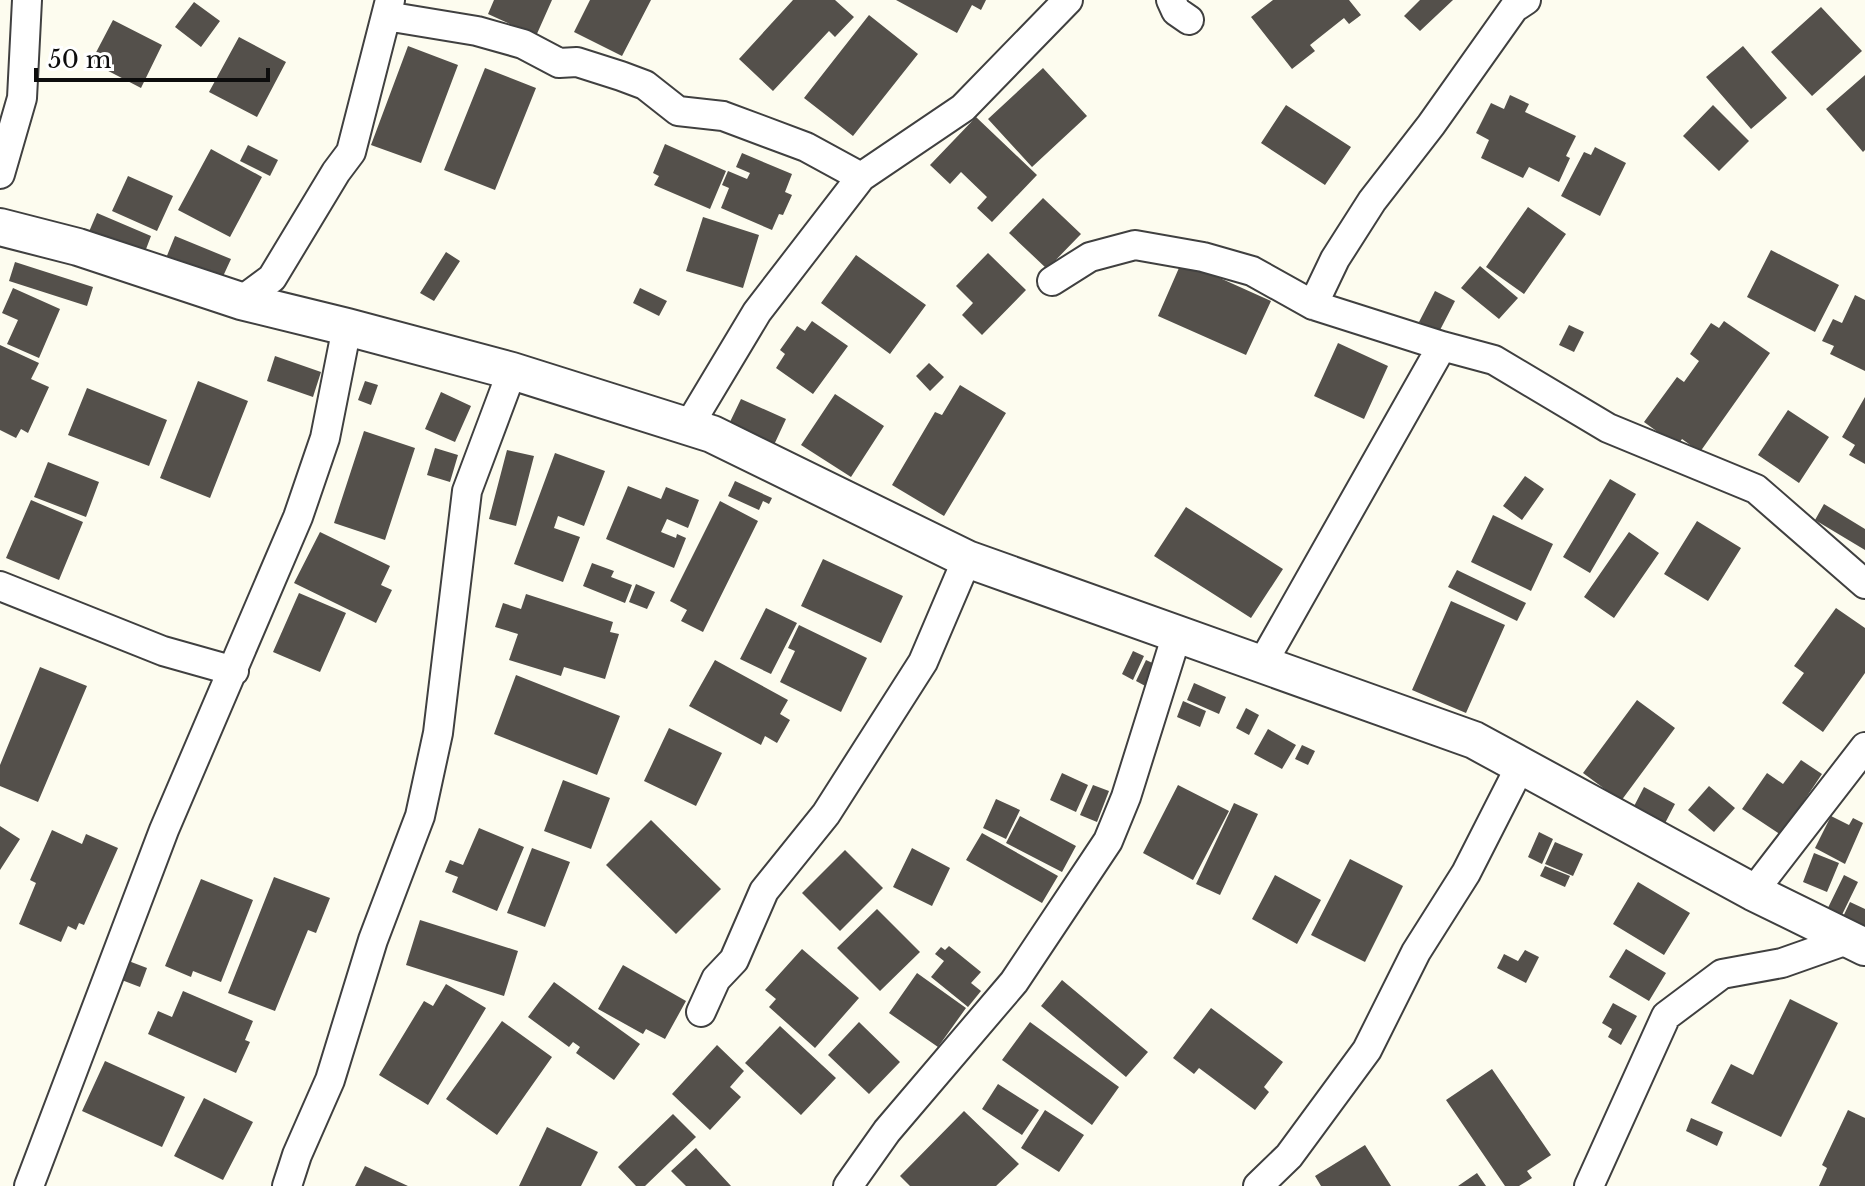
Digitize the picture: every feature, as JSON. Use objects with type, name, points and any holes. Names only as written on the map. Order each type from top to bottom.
[{"type":"street","points":[[0,174],[22,98],[27,0]]},
{"type":"street","points":[[688,427],[757,312],[861,177],[963,108],[1068,0]]},
{"type":"street","points":[[1313,305],[1335,259],[1372,201],[1431,125],[1514,8],[1526,0]]},
{"type":"street","points":[[241,301],[272,278],[351,152],[388,8],[523,44],[559,63],[577,62],[621,76],[645,85],[678,111],[723,116],[806,147],[861,177]]},
{"type":"street","points":[[0,227],[78,247],[241,301],[512,371],[712,434],[967,559],[1474,740],[1753,892],[1857,943]]},
{"type":"street","points":[[1052,281],[1090,257],[1135,245],[1203,257],[1252,271],[1313,305],[1494,360],[1608,428],[1756,489],[1865,584]]},
{"type":"street","points":[[29,1186],[164,830],[298,517],[325,438],[347,327]]},
{"type":"street","points":[[1262,664],[1442,346]]},
{"type":"street","points":[[287,1186],[330,1080],[373,940],[420,816],[438,733],[467,491],[512,371]]},
{"type":"street","points":[[701,1012],[716,979],[734,960],[764,891],[826,814],[923,662],[967,559]]},
{"type":"street","points":[[0,586],[163,651],[234,671]]},
{"type":"street","points":[[848,1186],[887,1131],[1014,982],[1108,841],[1126,797],[1177,634]]},
{"type":"street","points":[[1753,892],[1865,747]]},
{"type":"street","points":[[1258,1186],[1289,1156],[1367,1050],[1416,952],[1466,873],[1521,765]]},
{"type":"street","points":[[1589,1186],[1666,1016],[1722,974],[1782,963],[1857,943]]},
{"type":"building","points":[[494,0],[552,0],[536,36],[488,14]]},
{"type":"building","points":[[590,0],[651,0],[622,56],[574,32]]},
{"type":"building","points":[[793,0],[835,0],[854,17],[835,37],[829,31],[773,91],[739,59]]},
{"type":"building","points":[[896,0],[986,0],[981,10],[972,5],[957,33]]},
{"type":"building","points":[[1273,0],[1349,0],[1361,15],[1349,24],[1344,18],[1310,45],[1315,51],[1292,69],[1251,17]]},
{"type":"building","points":[[1420,0],[1453,0],[1420,31],[1404,16]]},
{"type":"building","points":[[194,2],[220,21],[201,47],[175,27]]},
{"type":"building","points":[[1821,7],[1862,51],[1812,96],[1771,52]]},
{"type":"building","points":[[869,15],[918,54],[853,136],[804,98]]},
{"type":"building","points":[[113,20],[162,45],[141,88],[91,62]]},
{"type":"building","points":[[239,37],[286,62],[257,117],[209,92]]},
{"type":"building","points":[[408,46],[458,65],[421,163],[371,145]]},
{"type":"building","points":[[1743,46],[1787,98],[1751,129],[1706,77]]},
{"type":"building","points":[[485,68],[536,88],[495,190],[444,170]]},
{"type":"building","points":[[1043,68],[1087,116],[1032,167],[988,119]]},
{"type":"building","points":[[1865,75],[1865,150],[1863,152],[1826,109]]},
{"type":"building","points":[[1510,95],[1529,104],[1525,112],[1576,136],[1566,156],[1570,158],[1559,182],[1529,167],[1523,178],[1481,158],[1489,140],[1476,133],[1491,103],[1504,109]]},
{"type":"building","points":[[1286,105],[1351,147],[1325,185],[1261,143]]},
{"type":"building","points":[[1713,105],[1749,141],[1719,171],[1683,136]]},
{"type":"building","points":[[976,117],[1037,175],[992,222],[977,208],[987,197],[961,172],[950,184],[930,165]]},
{"type":"building","points":[[665,144],[726,171],[710,209],[654,185],[659,176],[653,173]]},
{"type":"building","points":[[248,145],[278,160],[270,176],[240,161]]},
{"type":"building","points":[[1595,147],[1626,163],[1600,216],[1561,196],[1584,152],[1591,155]]},
{"type":"building","points":[[211,149],[262,177],[230,237],[178,210]]},
{"type":"building","points":[[742,153],[792,174],[785,192],[792,195],[772,230],[721,208],[729,188],[722,185],[728,171],[747,179],[750,173],[736,167]]},
{"type":"building","points":[[128,176],[173,196],[157,231],[112,211]]},
{"type":"building","points":[[1043,198],[1081,234],[1047,269],[1009,233]]},
{"type":"building","points":[[1528,207],[1566,234],[1524,294],[1486,267]]},
{"type":"building","points":[[97,213],[151,236],[143,257],[88,234]]},
{"type":"building","points":[[703,217],[759,235],[743,288],[686,271]]},
{"type":"building","points":[[175,236],[231,259],[219,285],[164,263]]},
{"type":"building","points":[[1771,250],[1839,285],[1815,332],[1747,297]]},
{"type":"building","points":[[446,252],[460,261],[434,301],[420,293]]},
{"type":"building","points":[[988,253],[1026,290],[982,335],[962,315],[973,303],[956,286]]},
{"type":"building","points":[[856,255],[926,305],[890,354],[821,303]]},
{"type":"building","points":[[1182,261],[1271,301],[1246,355],[1158,316]]},
{"type":"building","points":[[15,262],[93,287],[87,306],[9,281]]},
{"type":"building","points":[[1480,266],[1518,298],[1499,319],[1461,288]]},
{"type":"building","points":[[13,288],[60,309],[39,358],[7,344],[18,320],[2,313]]},
{"type":"building","points":[[640,288],[667,301],[659,316],[633,303]]},
{"type":"building","points":[[1435,291],[1455,301],[1439,332],[1419,322]]},
{"type":"building","points":[[1855,295],[1865,300],[1865,371],[1830,354],[1834,346],[1822,341],[1833,319],[1842,323]]},
{"type":"building","points":[[812,321],[848,346],[813,394],[776,368],[785,354],[780,350],[797,326],[805,331]]},
{"type":"building","points":[[1724,321],[1770,353],[1700,452],[1682,439],[1677,446],[1644,422],[1677,377],[1684,382],[1699,361],[1690,354],[1711,323],[1719,328]]},
{"type":"building","points":[[1569,325],[1584,332],[1574,352],[1559,345]]},
{"type":"building","points":[[1338,343],[1388,366],[1364,419],[1314,396]]},
{"type":"building","points":[[0,345],[39,363],[31,379],[49,387],[28,433],[21,429],[16,438],[0,430]]},
{"type":"building","points":[[275,356],[321,372],[313,397],[267,381]]},
{"type":"building","points":[[929,363],[944,377],[930,391],[916,376]]},
{"type":"building","points":[[198,381],[248,401],[210,498],[160,478]]},
{"type":"building","points":[[365,381],[378,385],[371,405],[358,400]]},
{"type":"building","points":[[960,385],[1006,413],[944,516],[892,485],[935,412],[942,415]]},
{"type":"building","points":[[87,388],[167,420],[149,466],[68,435]]},
{"type":"building","points":[[441,392],[471,406],[455,442],[425,429]]},
{"type":"building","points":[[835,394],[884,426],[851,477],[801,445]]},
{"type":"building","points":[[1865,397],[1865,464],[1849,455],[1855,445],[1842,437]]},
{"type":"building","points":[[741,399],[786,419],[773,447],[728,426]]},
{"type":"building","points":[[1788,410],[1829,437],[1799,483],[1758,455]]},
{"type":"building","points":[[364,431],[415,448],[385,540],[334,523]]},
{"type":"building","points":[[435,448],[458,455],[450,482],[427,475]]},
{"type":"building","points":[[507,450],[534,456],[516,526],[489,519]]},
{"type":"building","points":[[555,453],[605,471],[584,526],[558,516],[554,528],[580,537],[563,582],[514,564]]},
{"type":"building","points":[[48,462],[99,482],[86,517],[34,497]]},
{"type":"building","points":[[1525,476],[1544,489],[1522,520],[1503,506]]},
{"type":"building","points":[[1610,479],[1636,494],[1590,573],[1563,557]]},
{"type":"building","points":[[735,481],[772,498],[769,504],[763,501],[759,510],[728,496]]},
{"type":"building","points":[[628,486],[661,499],[666,487],[699,500],[688,528],[667,519],[661,532],[686,538],[674,568],[606,539]]},
{"type":"building","points":[[31,500],[83,522],[59,580],[6,558]]},
{"type":"building","points":[[720,501],[758,521],[703,632],[681,621],[687,610],[670,601]]},
{"type":"building","points":[[1824,504],[1865,529],[1865,550],[1815,520]]},
{"type":"building","points":[[1186,507],[1283,569],[1251,618],[1154,556]]},
{"type":"building","points":[[1493,515],[1553,544],[1531,591],[1471,562]]},
{"type":"building","points":[[1697,521],[1741,548],[1708,601],[1664,574]]},
{"type":"building","points":[[320,532],[390,566],[381,585],[392,590],[376,623],[294,583]]},
{"type":"building","points":[[1629,532],[1659,553],[1614,618],[1584,597]]},
{"type":"building","points":[[823,559],[903,596],[881,643],[801,606]]},
{"type":"building","points":[[592,563],[614,571],[611,577],[632,585],[625,603],[583,586]]},
{"type":"building","points":[[1457,570],[1526,603],[1517,621],[1448,587]]},
{"type":"building","points":[[636,584],[655,592],[647,609],[629,602]]},
{"type":"building","points":[[299,593],[346,613],[320,672],[273,652]]},
{"type":"building","points":[[526,594],[613,622],[610,632],[619,634],[605,679],[564,667],[561,676],[509,660],[518,634],[495,627],[503,603],[521,609]]},
{"type":"building","points":[[1451,601],[1505,625],[1466,713],[1412,690]]},
{"type":"building","points":[[766,608],[797,623],[771,674],[740,659]]},
{"type":"building","points":[[1836,608],[1865,628],[1865,673],[1823,732],[1782,703],[1804,673],[1794,666]]},
{"type":"building","points":[[799,625],[867,658],[841,712],[780,682],[795,651],[788,648]]},
{"type":"building","points":[[1133,651],[1144,656],[1133,680],[1122,674]]},
{"type":"building","points":[[715,660],[788,700],[780,714],[790,720],[777,743],[765,736],[761,745],[689,706]]},
{"type":"building","points":[[1146,660],[1159,666],[1149,688],[1136,681]]},
{"type":"building","points":[[40,667],[87,686],[38,802],[0,786],[0,765]]},
{"type":"building","points":[[516,675],[620,716],[597,775],[494,734]]},
{"type":"building","points":[[1194,683],[1226,697],[1219,714],[1187,700]]},
{"type":"building","points":[[1637,700],[1675,728],[1621,801],[1583,773]]},
{"type":"building","points":[[1183,701],[1206,711],[1200,727],[1177,717]]},
{"type":"building","points":[[1246,708],[1259,715],[1249,735],[1236,728]]},
{"type":"building","points":[[669,728],[722,753],[696,806],[644,781]]},
{"type":"building","points":[[1268,729],[1296,745],[1282,769],[1254,754]]},
{"type":"building","points":[[1302,745],[1315,751],[1308,765],[1295,759]]},
{"type":"building","points":[[1801,760],[1822,774],[1781,835],[1742,809],[1767,773],[1783,784]]},
{"type":"building","points":[[1062,773],[1088,785],[1076,812],[1050,800]]},
{"type":"building","points":[[563,780],[610,798],[591,849],[544,831]]},
{"type":"building","points":[[1093,785],[1109,791],[1097,822],[1080,815]]},
{"type":"building","points":[[1178,785],[1229,811],[1193,880],[1143,853]]},
{"type":"building","points":[[1709,786],[1735,808],[1714,832],[1688,810]]},
{"type":"building","points":[[1644,787],[1675,804],[1662,829],[1631,812]]},
{"type":"building","points":[[996,799],[1020,810],[1006,839],[983,828]]},
{"type":"building","points":[[1234,803],[1258,814],[1220,895],[1196,884]]},
{"type":"building","points":[[1020,816],[1076,846],[1062,872],[1006,843]]},
{"type":"building","points":[[1831,816],[1849,825],[1853,818],[1863,823],[1845,864],[1815,848]]},
{"type":"building","points":[[651,820],[721,889],[676,934],[606,865]]},
{"type":"building","points":[[0,826],[20,839],[0,870]]},
{"type":"building","points":[[479,828],[524,847],[497,911],[452,892],[458,877],[445,872],[450,860],[463,865]]},
{"type":"building","points":[[52,830],[82,844],[86,834],[118,848],[84,925],[79,923],[76,930],[68,926],[61,942],[19,924],[36,883],[30,880]]},
{"type":"building","points":[[1539,832],[1553,839],[1542,864],[1528,857]]},
{"type":"building","points":[[982,833],[1058,876],[1042,903],[966,860]]},
{"type":"building","points":[[1555,842],[1583,854],[1573,876],[1545,864]]},
{"type":"building","points":[[532,848],[570,862],[545,927],[507,913]]},
{"type":"building","points":[[912,848],[950,868],[932,906],[893,887]]},
{"type":"building","points":[[845,850],[883,888],[840,931],[802,893]]},
{"type":"building","points":[[1814,853],[1839,863],[1827,892],[1803,882]]},
{"type":"building","points":[[1350,859],[1403,886],[1365,962],[1311,935]]},
{"type":"building","points":[[1545,866],[1570,876],[1565,887],[1540,876]]},
{"type":"building","points":[[1275,875],[1321,900],[1297,944],[1252,919]]},
{"type":"building","points":[[1844,875],[1858,882],[1837,925],[1823,918]]},
{"type":"building","points":[[274,877],[330,898],[316,933],[308,930],[275,1011],[228,993]]},
{"type":"building","points":[[201,879],[253,900],[221,982],[193,971],[191,977],[165,966]]},
{"type":"building","points":[[1638,882],[1690,913],[1664,955],[1613,924]]},
{"type":"building","points":[[1850,902],[1865,909],[1865,932],[1841,921]]},
{"type":"building","points":[[877,909],[920,952],[880,991],[837,948]]},
{"type":"building","points":[[420,920],[518,951],[504,996],[406,965]]},
{"type":"building","points":[[949,946],[981,972],[971,983],[981,991],[968,1007],[931,977],[944,961],[935,954],[941,947],[945,950]]},
{"type":"building","points":[[802,949],[859,998],[815,1048],[769,1007],[776,999],[765,990]]},
{"type":"building","points":[[1626,949],[1666,973],[1649,1001],[1609,977]]},
{"type":"building","points":[[1525,950],[1539,957],[1526,983],[1497,968],[1504,954],[1518,961]]},
{"type":"building","points":[[126,960],[147,968],[140,987],[119,979]]},
{"type":"building","points":[[623,965],[686,1001],[665,1039],[646,1029],[643,1034],[598,1009]]},
{"type":"building","points":[[917,973],[966,1008],[938,1047],[889,1013]]},
{"type":"building","points":[[1062,980],[1148,1052],[1126,1077],[1041,1006]]},
{"type":"building","points":[[554,982],[640,1044],[614,1080],[576,1053],[580,1047],[573,1042],[569,1047],[528,1017]]},
{"type":"building","points":[[446,984],[486,1008],[428,1105],[379,1075],[424,1001],[433,1006]]},
{"type":"building","points":[[183,991],[253,1021],[245,1040],[250,1042],[236,1073],[148,1034],[158,1011],[172,1017]]},
{"type":"building","points":[[1790,999],[1838,1023],[1781,1137],[1711,1103],[1731,1064],[1753,1075]]},
{"type":"building","points":[[1613,1003],[1637,1016],[1621,1045],[1608,1037],[1612,1029],[1602,1023]]},
{"type":"building","points":[[1211,1008],[1283,1062],[1264,1087],[1269,1092],[1255,1110],[1199,1068],[1194,1074],[1173,1058]]},
{"type":"building","points":[[502,1021],[552,1057],[497,1135],[446,1099]]},
{"type":"building","points":[[859,1022],[900,1062],[869,1094],[828,1055]]},
{"type":"building","points":[[1030,1022],[1119,1087],[1092,1125],[1002,1060]]},
{"type":"building","points":[[780,1026],[836,1078],[801,1115],[745,1063]]},
{"type":"building","points":[[717,1045],[744,1071],[730,1087],[741,1097],[710,1130],[672,1094]]},
{"type":"building","points":[[105,1061],[185,1097],[162,1147],[82,1111]]},
{"type":"building","points":[[1492,1069],[1551,1155],[1527,1171],[1532,1178],[1519,1186],[1505,1186],[1446,1100]]},
{"type":"building","points":[[998,1084],[1039,1110],[1022,1135],[982,1109]]},
{"type":"building","points":[[204,1098],[253,1122],[223,1180],[174,1156]]},
{"type":"building","points":[[1045,1110],[1084,1135],[1059,1172],[1021,1148]]},
{"type":"building","points":[[1848,1110],[1865,1118],[1865,1186],[1819,1186],[1827,1168],[1822,1165]]},
{"type":"building","points":[[964,1111],[1019,1164],[996,1186],[910,1186],[900,1176]]},
{"type":"building","points":[[673,1114],[696,1137],[645,1186],[636,1186],[618,1167]]},
{"type":"building","points":[[1691,1118],[1723,1132],[1717,1146],[1686,1131]]},
{"type":"building","points":[[547,1127],[598,1152],[581,1186],[519,1186]]},
{"type":"building","points":[[1365,1145],[1391,1186],[1321,1186],[1315,1176]]},
{"type":"building","points":[[696,1148],[731,1186],[686,1186],[671,1171]]},
{"type":"building","points":[[365,1166],[408,1186],[355,1186]]},
{"type":"building","points":[[1477,1173],[1486,1186],[1458,1186]]}]
